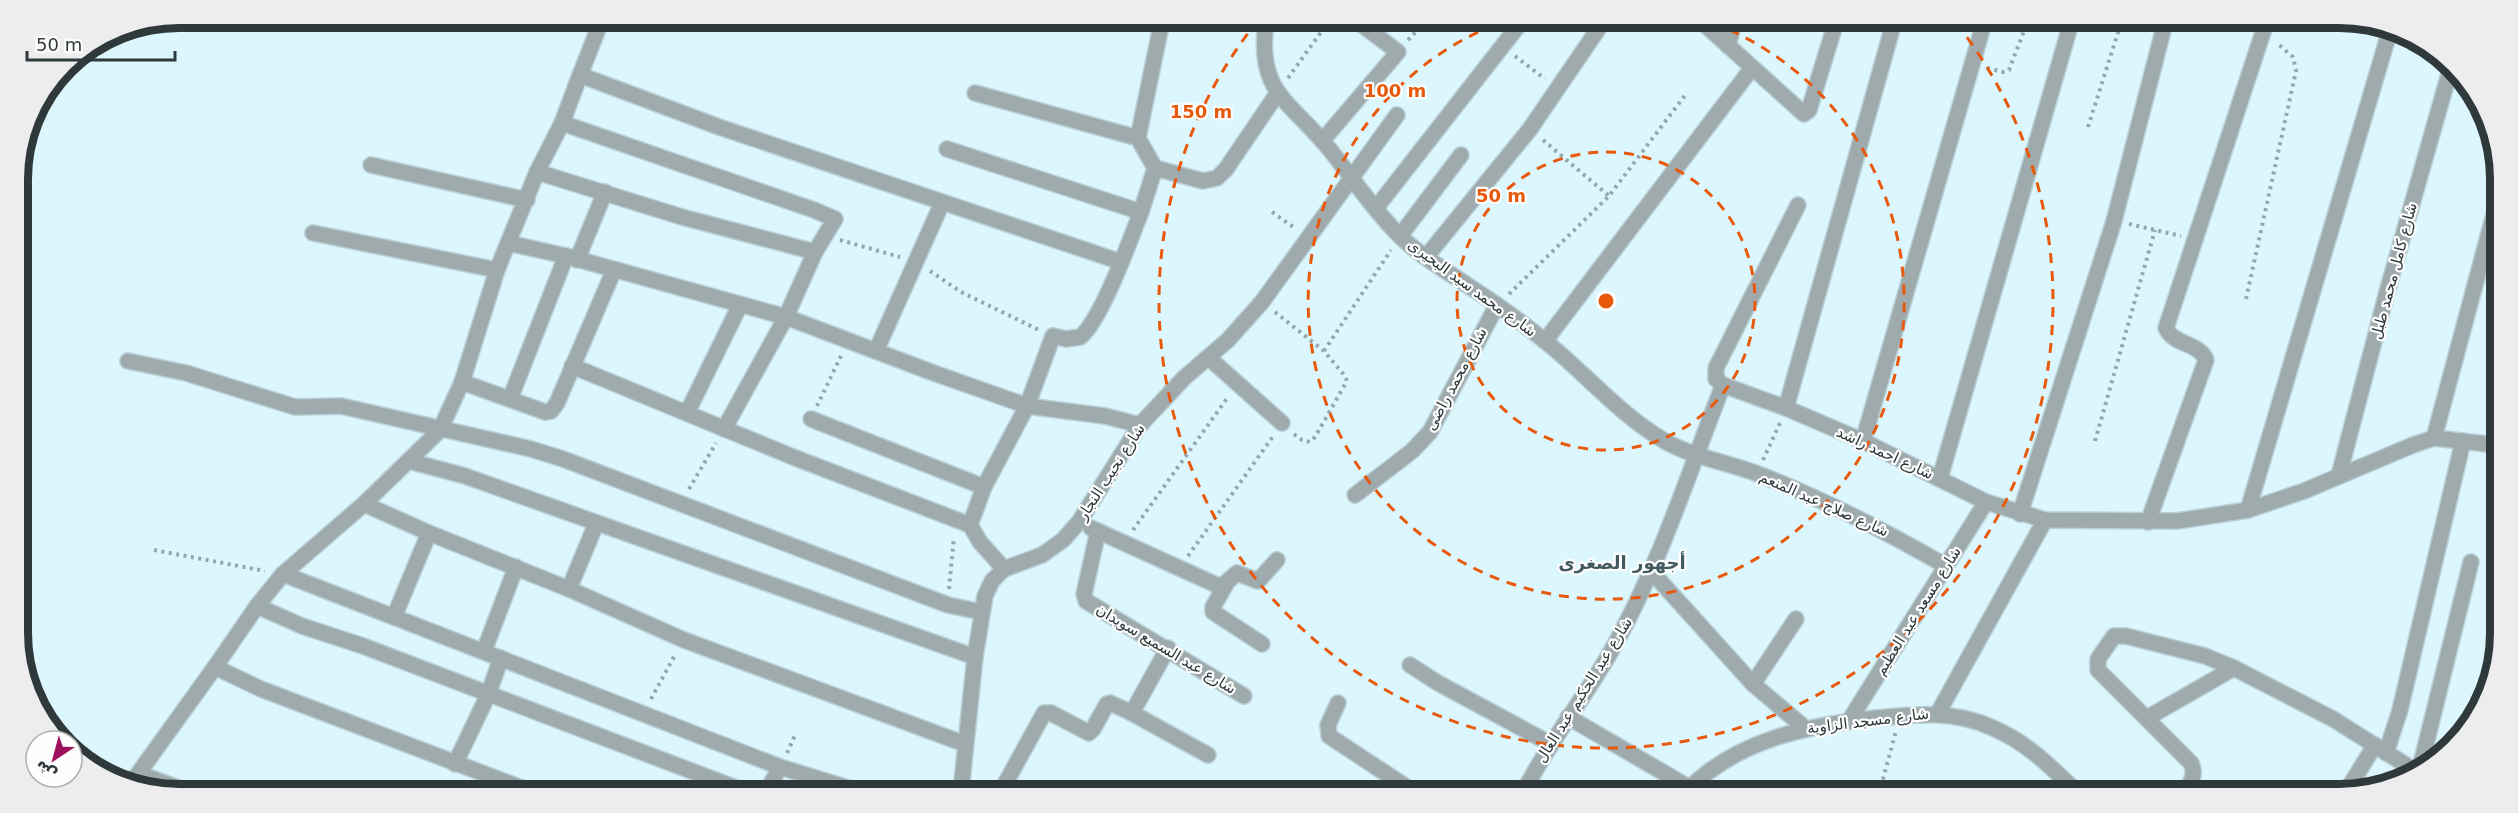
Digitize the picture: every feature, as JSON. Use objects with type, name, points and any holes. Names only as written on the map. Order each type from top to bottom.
[{"type":"street","name":"شارع محمد سيد البحيرى","points":[[1266,28],[1264,52],[1268,74],[1277,94],[1322,141],[1400,236],[1545,341],[1641,426],[1666,442],[1697,454]]},
{"type":"street","points":[[1322,141],[1398,52],[1367,28]]},
{"type":"street","points":[[1376,207],[1516,28]]},
{"type":"street","points":[[1426,257],[1530,129],[1599,28]]},
{"type":"street","points":[[1709,28],[1801,112],[1807,113],[1834,28]]},
{"type":"street","points":[[1728,46],[1732,28]]},
{"type":"street","points":[[1786,408],[1892,28]]},
{"type":"street","points":[[1863,441],[1982,28]]},
{"type":"street","points":[[1940,478],[2070,28]]},
{"type":"street","points":[[2020,514],[2114,221],[2164,28]]},
{"type":"street","points":[[2148,522],[2206,360],[2202,352],[2169,335],[2166,328],[2264,28]]},
{"type":"street","points":[[136,778],[257,606],[283,574],[364,504],[440,430],[462,382],[497,270],[537,172],[562,123],[598,29]]},
{"type":"street","points":[[1160,29],[1138,138],[1155,168],[1203,181],[1217,178],[1227,170],[1277,94]]},
{"type":"street","points":[[2248,510],[2388,37]]},
{"type":"street","points":[[1545,341],[1752,68]]},
{"type":"street","points":[[580,75],[719,127],[1121,262]]},
{"type":"street","name":"شارع كامل محمد طبل","points":[[2339,475],[2387,292],[2448,76]]},
{"type":"street","points":[[975,93],[1138,138]]},
{"type":"street","name":"شارع نجيب النجار","points":[[1004,569],[1042,555],[1063,540],[1079,522],[1140,424],[1184,378],[1209,358],[1262,302],[1397,115]]},
{"type":"street","points":[[562,123],[825,214],[835,220],[815,252],[786,317],[724,429]]},
{"type":"street","points":[[947,149],[1141,212]]},
{"type":"street","points":[[1400,236],[1461,154]]},
{"type":"street","points":[[370,165],[526,200]]},
{"type":"street","points":[[964,523],[1027,406],[1053,336],[1066,339],[1080,337],[1096,315],[1121,262],[1141,212],[1155,168]]},
{"type":"street","points":[[537,172],[682,217],[815,252]]},
{"type":"street","points":[[510,399],[572,258],[605,192]]},
{"type":"street","points":[[876,351],[942,203]]},
{"type":"street","points":[[1723,385],[1716,379],[1716,368],[1798,205]]},
{"type":"street","points":[[2490,229],[2434,438],[2490,444]]},
{"type":"street","points":[[313,233],[497,270]]},
{"type":"street","points":[[508,243],[572,258],[786,317],[848,342],[1027,406],[1105,416],[1140,424]]},
{"type":"street","points":[[462,382],[545,412],[551,411],[557,403],[614,270]]},
{"type":"street","points":[[687,413],[740,305]]},
{"type":"street","name":"شارع محمد راضى","points":[[1355,495],[1412,452],[1430,432],[1497,305]]},
{"type":"street","points":[[1209,358],[1282,423]]},
{"type":"street","points":[[128,361],[186,373],[295,406],[341,406],[552,456],[948,605],[981,612]]},
{"type":"street","points":[[572,366],[724,429],[964,523],[1004,569],[992,581],[981,612],[962,784]]},
{"type":"street","name":"شارع احمد راشد","points":[[1723,385],[1786,408],[1863,441],[1986,501],[2020,514],[2045,520],[2177,521],[2248,510],[2304,491],[2434,438]]},
{"type":"street","name":"شارع عبد الحكيم عبد العال","points":[[1528,784],[1549,743],[1614,647],[1651,571],[1723,385]]},
{"type":"street","points":[[811,419],[984,487]]},
{"type":"street","points":[[2353,783],[2381,749],[2400,710],[2463,441]]},
{"type":"street","name":"شارع صلاح عبد المنعم","points":[[1697,454],[1756,473],[1821,500],[1946,566]]},
{"type":"street","points":[[409,461],[465,476],[975,657]]},
{"type":"street","name":"شارع مسعد عبد العظيم","points":[[1849,721],[1986,501]]},
{"type":"street","points":[[364,504],[429,533],[569,589],[684,640],[965,744]]},
{"type":"street","points":[[1938,713],[2045,520]]},
{"type":"street","points":[[1079,522],[1217,586],[1226,584]]},
{"type":"street","points":[[569,589],[596,524]]},
{"type":"street","name":"شارع عبد السميع سويدان","points":[[1098,531],[1084,594],[1086,601],[1168,648],[1244,696]]},
{"type":"street","points":[[394,616],[429,533]]},
{"type":"street","points":[[1262,644],[1213,612],[1213,607],[1226,584],[1237,573],[1258,581],[1277,560]]},
{"type":"street","points":[[2422,759],[2471,562]]},
{"type":"street","points":[[484,651],[516,567]]},
{"type":"street","points":[[1651,571],[1753,684],[1805,728]]},
{"type":"street","points":[[283,574],[780,767],[835,784]]},
{"type":"street","points":[[257,606],[302,626],[363,646],[726,784]]},
{"type":"street","points":[[1753,684],[1796,619]]},
{"type":"street","points":[[2190,784],[2193,780],[2193,767],[2186,757],[2098,670],[2098,659],[2114,636],[2126,636],[2205,656],[2234,668],[2333,719],[2409,767]]},
{"type":"street","points":[[1130,712],[1135,709],[1168,648]]},
{"type":"street","points":[[455,764],[488,694],[501,658]]},
{"type":"street","points":[[1410,665],[1438,683],[1549,743]]},
{"type":"street","points":[[215,668],[261,689],[510,784]]},
{"type":"street","points":[[2147,718],[2234,668]]},
{"type":"street","points":[[1338,703],[1328,725],[1329,736],[1402,784]]},
{"type":"street","points":[[1005,784],[1041,716],[1047,712],[1089,733],[1094,729],[1107,704],[1114,704],[1208,755]]},
{"type":"street","name":"شارع مسجد الزاوية","points":[[1697,784],[1725,762],[1763,741],[1805,728],[1849,721],[1938,713],[1992,727],[2019,741],[2043,758],[2069,784]]},
{"type":"street","points":[[1568,717],[1677,784]]},
{"type":"street","points":[[771,784],[780,767]]},
{"type":"path","points":[[1277,94],[1324,28]]},
{"type":"path","points":[[1398,52],[1419,28]]},
{"type":"path","points":[[1972,64],[2003,72],[2009,70],[2025,28]]},
{"type":"path","points":[[2088,127],[2119,28]]},
{"type":"path","points":[[2246,299],[2296,71],[2296,63],[2290,51],[2264,28]]},
{"type":"path","points":[[1503,46],[1558,90]]},
{"type":"path","points":[[1497,305],[1609,196],[1686,94]]},
{"type":"path","points":[[1530,129],[1609,196]]},
{"type":"path","points":[[1272,212],[1309,239]]},
{"type":"path","points":[[2114,221],[2196,240]]},
{"type":"path","points":[[2095,441],[2155,230]]},
{"type":"path","points":[[825,236],[917,262],[961,292],[1053,336]]},
{"type":"path","points":[[1323,351],[1400,236]]},
{"type":"path","points":[[1179,569],[1282,423],[1302,440],[1310,442],[1347,381],[1346,376],[1323,351],[1262,302]]},
{"type":"path","points":[[811,419],[848,342]]},
{"type":"path","points":[[1124,543],[1238,383]]},
{"type":"path","points":[[1756,473],[1786,408]]},
{"type":"path","points":[[680,505],[724,429]]},
{"type":"path","points":[[948,605],[964,523]]},
{"type":"path","points":[[154,550],[283,574]]},
{"type":"path","points":[[643,713],[684,640]]},
{"type":"path","points":[[1882,784],[1901,716]]},
{"type":"district","name":"أجهور الصغرى","points":[[1622,562]]}]
